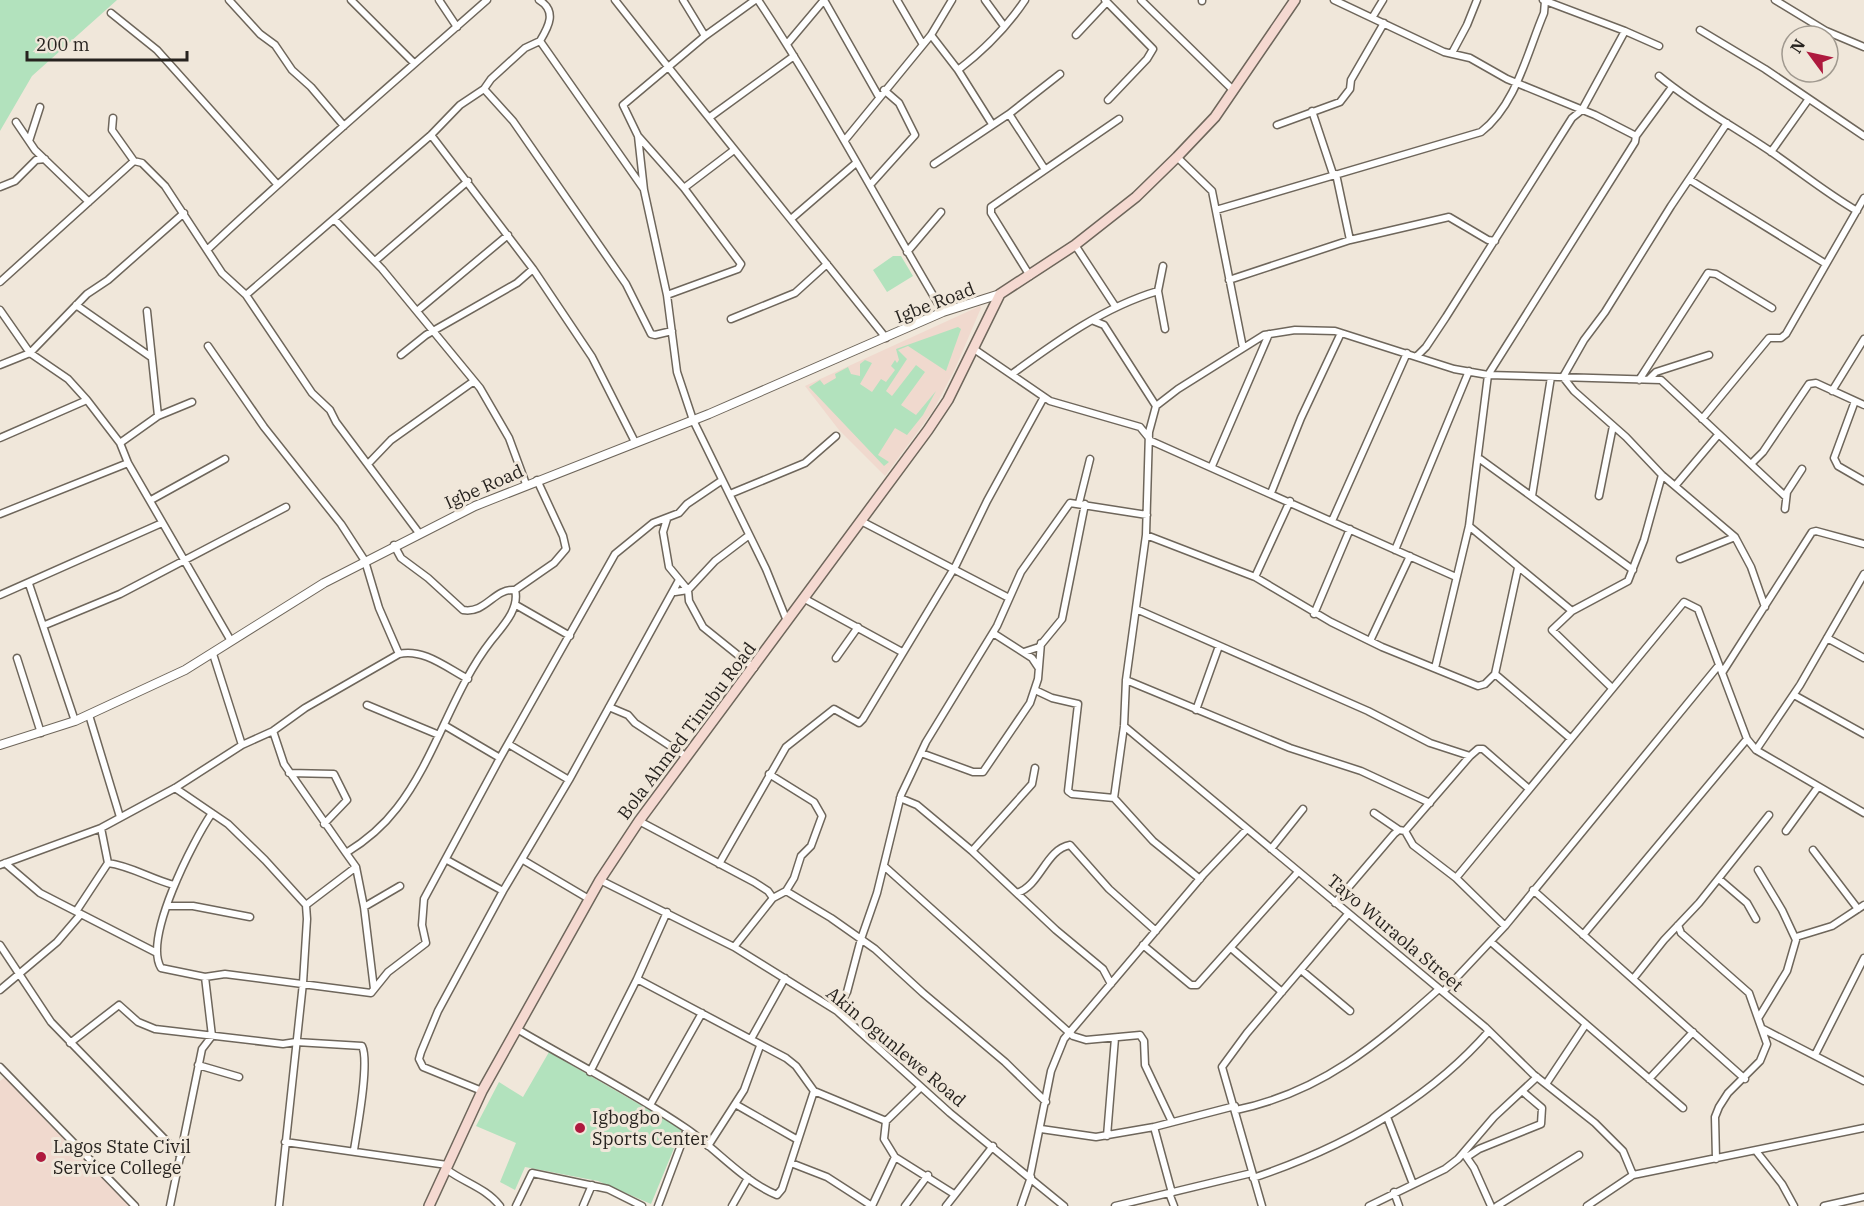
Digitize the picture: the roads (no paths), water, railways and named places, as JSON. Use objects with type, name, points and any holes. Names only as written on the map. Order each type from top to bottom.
[{"type":"main road","points":[[1000,294],[1031,276],[1075,245],[1136,197],[1177,157],[1215,117],[1295,0]]},
{"type":"main road","name":"Bola Ahmed Tinubu Road","points":[[429,1206],[482,1091],[588,899],[639,821],[805,599],[943,408],[1000,294]]},
{"type":"street","points":[[229,0],[260,34],[275,45],[292,70],[311,87],[344,126]]},
{"type":"street","points":[[351,0],[414,63]]},
{"type":"street","points":[[439,0],[457,27]]},
{"type":"street","points":[[207,250],[277,184],[487,0]]},
{"type":"street","points":[[246,296],[431,135],[460,105],[484,89],[491,79],[525,48],[540,41],[551,15],[549,8],[539,0]]},
{"type":"street","points":[[615,0],[886,338]]},
{"type":"street","points":[[683,0],[705,36]]},
{"type":"street","points":[[667,295],[741,266],[737,257],[684,188],[638,136],[623,105],[705,36],[756,0],[787,44],[845,140],[856,163],[943,312]]},
{"type":"street","points":[[787,44],[824,0],[879,97]]},
{"type":"street","points":[[897,0],[922,44]]},
{"type":"street","points":[[845,140],[931,34],[952,0]]},
{"type":"street","points":[[985,0],[1004,26]]},
{"type":"street","points":[[958,70],[982,52],[1025,0]]},
{"type":"street","points":[[1141,0],[1233,90]]},
{"type":"street","points":[[1334,0],[1452,53],[1470,58],[1515,83],[1582,110],[1636,136]]},
{"type":"street","points":[[1372,18],[1383,0]]},
{"type":"street","points":[[1452,53],[1477,0]]},
{"type":"street","points":[[1216,210],[1481,132],[1498,114],[1512,93],[1544,13],[1544,0],[1659,46]]},
{"type":"street","points":[[1775,0],[1826,31],[1864,47]]},
{"type":"street","points":[[1076,35],[1106,1],[1153,49],[1147,60],[1108,100]]},
{"type":"street","points":[[111,13],[157,50],[277,184]]},
{"type":"street","points":[[1276,125],[1340,102],[1347,94],[1351,80],[1384,23]]},
{"type":"street","points":[[1700,30],[1765,69],[1864,136]]},
{"type":"street","points":[[1417,356],[1426,347],[1490,249],[1492,240],[1572,118],[1582,110],[1625,31]]},
{"type":"street","points":[[931,34],[958,70],[992,124]]},
{"type":"street","points":[[540,41],[644,190]]},
{"type":"street","points":[[710,117],[794,56]]},
{"type":"street","points":[[934,164],[1009,114],[1060,74]]},
{"type":"street","points":[[1659,76],[1672,87],[1772,152],[1822,190],[1857,211]]},
{"type":"street","points":[[1435,668],[1469,526],[1480,459],[1488,375],[1635,142],[1636,136],[1672,87]]},
{"type":"street","points":[[484,89],[513,121],[626,284],[651,334],[672,331]]},
{"type":"street","points":[[870,185],[915,135],[899,103],[884,90]]},
{"type":"street","points":[[1772,152],[1808,100]]},
{"type":"street","points":[[29,141],[39,107]]},
{"type":"street","points":[[1312,111],[1334,174],[1350,240]]},
{"type":"street","points":[[1009,114],[1044,168]]},
{"type":"street","points":[[112,118],[112,130],[134,161],[142,163],[165,186],[222,273],[246,296],[312,393],[330,410],[419,533]]},
{"type":"street","points":[[1031,276],[991,213],[991,207],[1044,168],[1119,120]]},
{"type":"street","points":[[16,122],[29,141],[89,202]]},
{"type":"street","points":[[1563,377],[1584,340],[1605,312],[1671,206],[1727,123]]},
{"type":"street","points":[[431,135],[533,269],[592,357],[635,442]]},
{"type":"street","points":[[638,136],[644,190],[667,295],[677,372],[693,420],[766,569],[787,621]]},
{"type":"street","points":[[684,188],[734,150]]},
{"type":"street","points":[[1177,157],[1212,191],[1243,348]]},
{"type":"street","points":[[0,187],[15,181],[36,160],[46,159]]},
{"type":"street","points":[[0,282],[47,242],[134,161]]},
{"type":"street","points":[[791,219],[856,163]]},
{"type":"street","points":[[1690,180],[1826,264]]},
{"type":"street","points":[[375,261],[468,182]]},
{"type":"street","points":[[1702,419],[1769,338],[1781,338],[1786,334],[1864,198]]},
{"type":"street","points":[[907,252],[941,212]]},
{"type":"street","points":[[0,365],[30,353],[75,305],[108,280],[184,213]]},
{"type":"street","points":[[1229,279],[1350,240],[1449,217],[1492,240]]},
{"type":"street","points":[[334,219],[375,261],[486,396],[509,438],[526,484]]},
{"type":"street","points":[[417,311],[508,235]]},
{"type":"street","points":[[1075,245],[1115,306]]},
{"type":"street","points":[[731,319],[795,292],[827,264]]},
{"type":"street","points":[[1163,266],[1158,291],[1165,329]]},
{"type":"street","points":[[401,355],[426,335],[435,332],[517,283],[533,269]]},
{"type":"street","points":[[1639,381],[1708,273],[1716,274],[1772,308]]},
{"type":"street","points":[[1012,374],[1047,348],[1106,314],[1115,306],[1158,291]]},
{"type":"street","name":"Igbe Road","points":[[0,745],[75,721],[185,670],[324,583],[394,545],[526,484],[693,420],[943,312],[1000,294]]},
{"type":"street","points":[[75,305],[151,357]]},
{"type":"street","points":[[0,310],[30,353],[68,379],[120,442],[128,464],[151,500],[231,642]]},
{"type":"street","points":[[147,311],[158,416]]},
{"type":"street","points":[[1104,325],[1106,314]]},
{"type":"street","points":[[1094,321],[1104,325],[1156,406]]},
{"type":"street","points":[[1114,798],[1124,726],[1126,680],[1146,535],[1149,439],[1156,406],[1178,389],[1269,334],[1295,330],[1341,333],[1427,360],[1488,375],[1661,380],[1786,497]]},
{"type":"street","points":[[1271,493],[1301,418],[1341,333]]},
{"type":"street","points":[[1212,466],[1269,334]]},
{"type":"street","points":[[1832,391],[1864,339]]},
{"type":"street","points":[[208,346],[264,427],[341,524],[365,561],[379,608],[399,654]]},
{"type":"street","points":[[1426,347],[1427,360]]},
{"type":"street","points":[[974,349],[1044,397],[1140,428],[1149,439],[1456,577]]},
{"type":"street","points":[[1332,521],[1407,353]]},
{"type":"street","points":[[1649,379],[1656,372],[1709,355]]},
{"type":"street","points":[[1395,550],[1469,371]]},
{"type":"street","points":[[1532,496],[1551,377]]},
{"type":"street","points":[[1563,377],[1574,391],[1662,475],[1736,537],[1766,606]]},
{"type":"street","points":[[368,464],[391,440],[474,381]]},
{"type":"street","points":[[1752,463],[1763,452],[1809,384],[1816,383],[1864,405]]},
{"type":"street","points":[[719,864],[735,833],[757,801],[759,790],[786,747],[834,710],[838,709],[855,721],[861,722],[954,569],[987,501],[1044,397]]},
{"type":"street","points":[[0,438],[87,400]]},
{"type":"street","points":[[1855,401],[1834,458],[1838,466],[1864,481]]},
{"type":"street","points":[[120,442],[158,416],[192,402]]},
{"type":"street","points":[[1140,428],[1151,421]]},
{"type":"street","points":[[1599,495],[1613,426]]},
{"type":"street","points":[[1675,486],[1718,435]]},
{"type":"street","points":[[730,494],[805,463],[836,436]]},
{"type":"street","points":[[151,500],[225,459]]},
{"type":"street","points":[[1024,652],[1041,643],[1062,619],[1090,459]]},
{"type":"street","points":[[1480,459],[1633,570]]},
{"type":"street","points":[[0,514],[128,464]]},
{"type":"street","points":[[1785,509],[1786,497],[1802,469]]},
{"type":"street","points":[[1612,688],[1553,632],[1553,626],[1572,611],[1628,581],[1662,475]]},
{"type":"street","points":[[394,545],[401,558],[428,578],[463,610],[485,606],[501,591],[515,590],[554,563],[567,547],[537,480]]},
{"type":"street","points":[[212,813],[178,872],[155,952],[159,966],[164,970],[205,977],[225,974],[303,983],[367,994],[374,990],[387,972],[426,943],[422,925],[424,899],[500,758],[510,745],[615,554],[653,523],[667,519],[722,482]]},
{"type":"street","points":[[1255,577],[1290,501]]},
{"type":"street","points":[[837,1011],[847,993],[884,866],[900,798],[921,753],[993,633],[1021,572],[1065,506],[1070,503],[1147,515]]},
{"type":"street","points":[[45,625],[120,594],[286,507]]},
{"type":"street","points":[[667,519],[663,532],[668,563],[688,590],[689,601],[703,627],[754,668]]},
{"type":"street","points":[[861,522],[1009,598]]},
{"type":"street","points":[[0,595],[162,523]]},
{"type":"street","points":[[1469,526],[1572,611]]},
{"type":"street","points":[[1314,614],[1350,529]]},
{"type":"street","points":[[1722,673],[1812,532],[1816,531],[1864,544]]},
{"type":"street","points":[[1146,535],[1255,577],[1314,614],[1370,641],[1478,686],[1485,684],[1495,674],[1518,568]]},
{"type":"street","points":[[675,592],[688,590],[716,561],[748,536]]},
{"type":"street","points":[[1680,559],[1736,537]]},
{"type":"street","points":[[1370,641],[1410,556]]},
{"type":"street","points":[[1756,750],[1794,695],[1862,582],[1864,574]]},
{"type":"street","points":[[482,1091],[427,1069],[419,1059],[438,1011],[503,891],[569,780],[668,599],[675,592],[679,580]]},
{"type":"street","points":[[29,584],[45,625],[75,721]]},
{"type":"street","points":[[346,853],[397,809],[419,776],[468,679],[516,605],[515,590]]},
{"type":"street","points":[[805,599],[902,652]]},
{"type":"street","points":[[1456,878],[1684,602],[1698,609],[1747,740],[1756,750],[1864,813]]},
{"type":"street","points":[[516,605],[526,613],[570,636]]},
{"type":"street","points":[[1136,609],[1368,711],[1430,743],[1470,756]]},
{"type":"street","points":[[836,658],[858,627]]},
{"type":"street","points":[[993,633],[1024,652],[1039,668]]},
{"type":"street","points":[[1827,638],[1864,658]]},
{"type":"street","points":[[921,753],[973,772],[983,772],[1011,734],[1035,690],[1041,643]]},
{"type":"street","points":[[1196,710],[1219,646]]},
{"type":"street","points":[[3,864],[101,828],[175,788],[242,745],[273,730],[399,654],[410,651],[420,653],[468,679]]},
{"type":"street","points":[[213,654],[242,745]]},
{"type":"street","points":[[17,658],[41,733]]},
{"type":"street","points":[[1041,1128],[1081,1137],[1107,1136],[1273,1101],[1331,1074],[1375,1046],[1441,991],[1491,942],[1719,665]]},
{"type":"street","points":[[1495,674],[1570,738]]},
{"type":"street","points":[[1126,680],[1290,748],[1361,771],[1430,803]]},
{"type":"street","points":[[1035,690],[1052,698],[1078,704],[1068,791],[1072,794],[1114,798],[1153,841],[1200,879]]},
{"type":"street","points":[[1794,695],[1864,734]]},
{"type":"street","points":[[367,705],[439,735]]},
{"type":"street","points":[[609,707],[632,718],[635,723],[687,757]]},
{"type":"street","points":[[89,715],[120,816]]},
{"type":"street","points":[[444,725],[500,758]]},
{"type":"street","name":"Tayo Wuraola Street","points":[[1124,726],[1489,1031],[1537,1077],[1595,1123],[1623,1151],[1633,1175]]},
{"type":"street","points":[[273,730],[289,773],[356,867],[364,907],[374,990]]},
{"type":"street","points":[[1583,935],[1747,740]]},
{"type":"street","points":[[510,745],[569,780]]},
{"type":"street","points":[[1335,903],[1478,749],[1483,749],[1529,789]]},
{"type":"street","points":[[972,851],[1032,784],[1035,768]]},
{"type":"street","points":[[289,773],[334,774],[346,800],[324,824]]},
{"type":"street","points":[[734,947],[773,898],[786,891],[794,878],[801,856],[811,846],[822,813],[814,802],[769,774]]},
{"type":"street","points":[[1786,831],[1818,787]]},
{"type":"street","points":[[175,788],[228,824],[306,905],[303,983],[279,1206]]},
{"type":"street","points":[[900,798],[917,806],[972,851],[1103,969],[1111,984]]},
{"type":"street","points":[[1271,849],[1303,809]]},
{"type":"street","points":[[1374,813],[1402,831],[1413,845],[1456,878],[1505,926]]},
{"type":"street","points":[[1633,979],[1719,879],[1769,815]]},
{"type":"street","points":[[639,821],[765,888],[773,898]]},
{"type":"street","points":[[0,990],[57,942],[79,912],[108,862],[101,828]]},
{"type":"street","points":[[1021,1206],[1041,1128],[1051,1071],[1069,1032],[1200,879],[1246,829]]},
{"type":"street","points":[[1020,894],[1038,877],[1056,853],[1070,846],[1109,889],[1156,931]]},
{"type":"street","points":[[1796,937],[1832,926],[1862,908],[1813,850]]},
{"type":"street","points":[[447,860],[503,891]]},
{"type":"street","points":[[523,860],[588,899]]},
{"type":"street","points":[[108,862],[122,864],[146,876],[174,885]]},
{"type":"street","points":[[3,864],[40,894],[155,952]]},
{"type":"street","points":[[884,866],[1077,1039],[1140,1035],[1143,1037],[1145,1065],[1172,1122]]},
{"type":"street","points":[[306,905],[356,867]]},
{"type":"street","points":[[1758,870],[1796,937],[1793,958],[1759,1017]]},
{"type":"street","points":[[1143,945],[1194,986],[1197,985],[1298,872]]},
{"type":"street","points":[[1719,879],[1747,903],[1756,919]]},
{"type":"street","name":"Akin Ogunlewe Road","points":[[600,880],[734,947],[837,1011],[921,1087],[1064,1206]]},
{"type":"street","points":[[364,907],[399,886]]},
{"type":"street","points":[[1533,890],[1745,1079]]},
{"type":"street","points":[[786,891],[861,939],[1005,1062],[1046,1102]]},
{"type":"street","points":[[168,906],[193,906],[250,917]]},
{"type":"street","points":[[590,1072],[637,979],[667,912]]},
{"type":"street","points":[[1262,1206],[1236,1108],[1223,1075],[1224,1062],[1348,914]]},
{"type":"street","points":[[1678,925],[1681,933],[1749,993],[1767,1044],[1765,1052],[1745,1079],[1728,1093],[1719,1107],[1715,1117],[1716,1159]]},
{"type":"street","points":[[1672,932],[1681,933]]},
{"type":"street","points":[[1491,942],[1683,1108]]},
{"type":"street","points":[[0,945],[51,1022],[181,1156]]},
{"type":"street","points":[[1231,948],[1282,992]]},
{"type":"street","points":[[1815,1055],[1864,958]]},
{"type":"street","points":[[1301,970],[1350,1011]]},
{"type":"street","points":[[170,1206],[202,1048],[212,1036],[205,977]]},
{"type":"street","points":[[751,1040],[785,978]]},
{"type":"street","points":[[637,979],[796,1066],[814,1091],[886,1121]]},
{"type":"street","points":[[70,1043],[119,1005],[138,1022],[155,1029],[283,1044],[296,1042],[363,1048],[364,1078],[354,1150]]},
{"type":"street","points":[[650,1105],[702,1013]]},
{"type":"street","points":[[1546,1084],[1586,1024]]},
{"type":"street","points":[[517,1029],[650,1105],[687,1129],[748,1178],[777,1195],[782,1190],[814,1091]]},
{"type":"street","points":[[1763,1029],[1864,1081]]},
{"type":"street","points":[[1115,1206],[1252,1175],[1321,1152],[1387,1117],[1463,1059],[1489,1031]]},
{"type":"street","points":[[1649,1078],[1693,1032]]},
{"type":"street","points":[[1107,1136],[1115,1038]]},
{"type":"street","points":[[708,1146],[744,1090],[760,1046]]},
{"type":"street","points":[[198,1065],[239,1077]]},
{"type":"street","points":[[0,1067],[135,1206]]},
{"type":"street","points":[[1464,1156],[1494,1117],[1537,1077]]},
{"type":"street","points":[[921,1087],[886,1121],[884,1139],[895,1157],[928,1175],[954,1194]]},
{"type":"street","points":[[1369,1206],[1445,1169],[1464,1156],[1541,1124],[1542,1108],[1522,1091]]},
{"type":"street","points":[[735,1104],[798,1140]]},
{"type":"street","points":[[1387,1117],[1413,1184]]},
{"type":"street","points":[[1154,1127],[1174,1206]]},
{"type":"street","points":[[1587,1206],[1633,1175],[1864,1128]]},
{"type":"street","points":[[658,1206],[687,1129]]},
{"type":"street","points":[[285,1142],[354,1150],[447,1167],[468,1184],[488,1192],[500,1206]]},
{"type":"street","points":[[946,1206],[993,1146]]},
{"type":"street","points":[[1756,1151],[1782,1184],[1794,1206]]},
{"type":"street","points":[[1497,1206],[1579,1155]]},
{"type":"street","points":[[1464,1156],[1491,1206]]},
{"type":"street","points":[[791,1163],[827,1177],[872,1206],[895,1157]]},
{"type":"street","points":[[516,1206],[532,1173],[608,1189],[642,1206]]},
{"type":"street","points":[[905,1206],[928,1175]]},
{"type":"street","points":[[732,1206],[748,1178]]},
{"type":"street","points":[[583,1206],[592,1185]]},
{"type":"street","points":[[1394,1192],[1399,1206]]},
{"type":"street","points":[[1824,1206],[1864,1197]]},
{"type":"place","name":"Igbogbo Sports Center","points":[[580,1128]]},
{"type":"place","name":"Lagos State Civil Service College","points":[[41,1157]]}]
